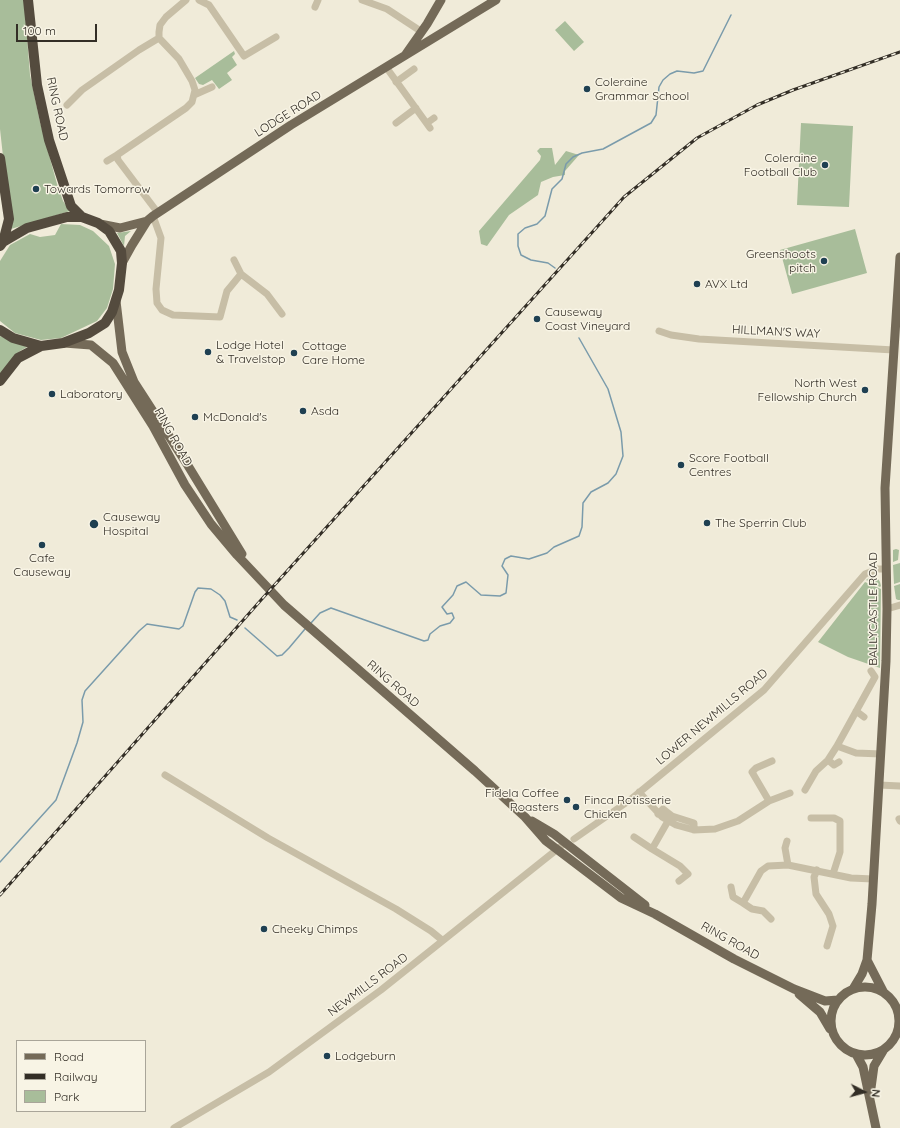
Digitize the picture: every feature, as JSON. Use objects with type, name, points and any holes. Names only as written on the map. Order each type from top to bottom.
[{"type":"highway","name":"RING ROAD","points":[[28,0],[37,85],[49,140],[71,206],[82,217]]},
{"type":"highway","points":[[0,158],[9,219],[2,244]]},
{"type":"highway","points":[[0,381],[18,358],[41,346],[63,343],[100,327],[108,319],[116,301],[122,264],[121,251],[109,231],[98,223],[82,217],[67,217],[27,228],[2,244]]},
{"type":"highway","points":[[0,330],[12,338],[41,346]]},
{"type":"main road","points":[[405,55],[422,32],[440,0]]},
{"type":"main road","name":"LODGE ROAD","points":[[98,223],[120,228],[153,217],[291,125],[405,55],[411,54],[441,32],[496,0]]},
{"type":"main road","points":[[427,24],[441,32]]},
{"type":"main road","points":[[422,32],[429,36],[441,32]]},
{"type":"main road","name":"LODGE ROAD","points":[[122,264],[132,244],[153,217]]},
{"type":"main road","name":"BALLYCASTLE ROAD","points":[[853,989],[862,974],[867,960],[881,754],[887,609],[885,569],[885,488],[894,350],[897,340],[900,257]]},
{"type":"main road","name":"RING ROAD","points":[[116,301],[122,352],[134,382],[187,464],[248,566]]},
{"type":"main road","name":"RING ROAD","points":[[63,343],[91,345],[100,350],[113,363],[153,426],[193,498],[211,524],[237,555],[284,605],[303,624],[474,771],[525,817],[546,841],[621,898],[656,914],[734,959],[794,989],[825,1000],[838,1000]]},
{"type":"main road","points":[[192,484],[237,555]]},
{"type":"main road","name":"RING ROAD","points":[[525,817],[554,834],[656,914]]},
{"type":"main road","name":"BALLYCASTLE ROAD","points":[[867,960],[883,992]]},
{"type":"main road","points":[[870,1095],[874,1066],[886,1048],[899,1029],[898,1008],[883,992],[865,987],[853,989],[838,1000],[833,1008],[831,1020],[832,1032],[837,1041],[845,1049],[856,1054],[868,1056],[886,1048],[900,1043]]},
{"type":"main road","name":"RING ROAD","points":[[794,989],[820,1012],[832,1032]]},
{"type":"main road","points":[[856,1054],[863,1067],[876,1128]]},
{"type":"street","points":[[107,161],[186,108],[194,95],[195,90],[192,81],[179,59],[159,38],[160,25],[166,17],[186,0]]},
{"type":"street","points":[[198,0],[209,5],[242,58],[276,37]]},
{"type":"street","points":[[362,0],[387,10],[422,32]]},
{"type":"street","points":[[67,105],[82,90],[139,50],[159,38]]},
{"type":"street","points":[[386,67],[428,126],[434,118]]},
{"type":"street","points":[[396,82],[414,69]]},
{"type":"street","points":[[194,95],[212,87]]},
{"type":"street","points":[[396,123],[416,108]]},
{"type":"street","points":[[117,155],[118,160],[153,217],[161,238],[156,289],[157,303],[162,310],[168,314],[220,317],[227,291],[241,274]]},
{"type":"street","points":[[234,260],[241,274],[267,294],[282,314]]},
{"type":"street","name":"HILLMAN'S WAY","points":[[659,331],[671,336],[700,339],[894,350]]},
{"type":"street","name":"LOWER NEWMILLS ROAD","points":[[574,839],[639,792],[764,690],[866,574],[878,569],[885,569]]},
{"type":"street","points":[[887,609],[900,605]]},
{"type":"street","points":[[806,790],[816,771],[828,760],[837,746],[875,677],[872,671]]},
{"type":"street","points":[[856,711],[864,717]]},
{"type":"street","points":[[837,746],[856,753],[881,754]]},
{"type":"street","points":[[828,760],[834,765],[839,762]]},
{"type":"street","points":[[769,801],[752,772],[756,768],[772,761]]},
{"type":"street","points":[[165,776],[268,838],[396,909],[431,931],[442,940]]},
{"type":"street","points":[[879,784],[900,786]]},
{"type":"street","points":[[639,792],[658,814],[668,821],[686,829],[694,830],[715,829],[738,821],[769,801],[790,793]]},
{"type":"street","points":[[658,814],[663,809],[676,818],[694,823],[694,830]]},
{"type":"street","points":[[811,818],[834,818],[840,822],[840,852],[833,874]]},
{"type":"street","points":[[652,849],[668,821]]},
{"type":"street","points":[[634,837],[680,866],[688,874],[678,881]]},
{"type":"street","points":[[787,841],[785,848],[788,865]]},
{"type":"street","name":"NEWMILLS ROAD","points":[[174,1128],[269,1072],[381,990],[442,940],[565,844]]},
{"type":"street","points":[[743,902],[761,871],[771,865],[788,865],[851,878],[873,878]]},
{"type":"street","points":[[817,870],[814,877],[816,894],[829,914],[833,926],[827,946]]},
{"type":"street","points":[[731,887],[733,897],[752,909],[762,911],[771,918]]},
{"type":"green space","points":[[0,0],[24,0],[30,75],[40,122],[57,184],[63,201],[70,211],[11,229],[0,129]]},
{"type":"green space","points":[[565,21],[584,42],[574,51],[555,30]]},
{"type":"green space","points":[[234,51],[235,54],[232,57],[237,65],[227,73],[232,80],[219,89],[212,80],[203,85],[199,84],[195,78]]},
{"type":"green space","name":"Coleraine Football Club","points":[[801,123],[853,126],[849,207],[797,205]]},
{"type":"green space","points":[[540,148],[552,148],[555,165],[566,151],[579,155],[565,171],[565,175],[553,177],[541,182],[538,195],[509,215],[487,246],[481,244],[479,231],[540,160],[541,156],[537,151]]},
{"type":"green space","points":[[61,224],[80,225],[93,231],[109,246],[115,264],[113,289],[107,308],[97,321],[61,338],[41,340],[15,333],[0,321],[0,261],[10,245],[30,234],[40,237],[55,235]]},
{"type":"green space","name":"Greenshoots pitch","points":[[855,229],[867,273],[792,294],[780,250]]},
{"type":"green space","points":[[131,231],[125,236],[124,246],[117,233]]},
{"type":"green space","points":[[0,336],[27,347],[20,351],[0,376]]},
{"type":"green space","points":[[893,550],[899,550],[898,560],[893,562]]},
{"type":"green space","points":[[900,563],[900,582],[894,584],[893,565]]},
{"type":"green space","points":[[872,576],[877,577],[880,582],[880,587],[866,580]]},
{"type":"green space","points":[[865,582],[881,589],[880,668],[848,657],[818,642]]},
{"type":"green space","points":[[900,584],[900,600],[898,600],[896,599],[894,586]]},
{"type":"waterway","points":[[555,268],[548,263],[531,260],[521,255],[518,246],[518,234],[525,228],[537,224],[545,216],[552,189],[562,179],[566,164],[573,157],[582,153],[603,149],[651,123],[656,115],[659,87],[663,80],[670,74],[677,71],[694,73],[703,71],[731,15]]},
{"type":"waterway","points":[[311,623],[320,613],[331,608],[424,641],[428,640],[430,634],[440,626],[450,623],[454,618],[452,613],[447,614],[442,607],[453,595],[457,586],[466,582],[481,595],[500,596],[506,593],[508,575],[502,566],[505,559],[511,556],[529,559],[547,553],[554,547],[579,536],[582,527],[583,503],[591,492],[608,483],[616,474],[623,456],[621,432],[608,389],[579,338]]},
{"type":"waterway","points":[[0,862],[56,800],[83,722],[82,700],[85,691],[139,631],[147,624],[179,629],[183,626],[195,592],[198,588],[211,589],[220,595],[225,601],[230,617],[237,620]]},
{"type":"waterway","points":[[245,628],[277,656],[282,655],[305,629]]},
{"type":"railway","points":[[0,895],[261,600],[624,197],[697,138],[757,105],[793,90],[900,52]]},
{"type":"place","name":"Coleraine Grammar School","points":[[587,89]]},
{"type":"place","name":"Coleraine Football Club","points":[[825,165]]},
{"type":"place","name":"Towards Tomorrow","points":[[36,189]]},
{"type":"place","name":"Greenshoots pitch","points":[[824,261]]},
{"type":"place","name":"AVX Ltd","points":[[697,284]]},
{"type":"place","name":"Causeway Coast Vineyard","points":[[537,319]]},
{"type":"place","name":"Lodge Hotel & Travelstop","points":[[208,352]]},
{"type":"place","name":"Cottage Care Home","points":[[294,353]]},
{"type":"place","name":"North West Fellowship Church","points":[[865,390]]},
{"type":"place","name":"Laboratory","points":[[52,394]]},
{"type":"place","name":"Asda","points":[[303,411]]},
{"type":"place","name":"McDonald's","points":[[195,417]]},
{"type":"place","name":"Score Football Centres","points":[[681,465]]},
{"type":"place","name":"The Sperrin Club","points":[[707,523]]},
{"type":"place","name":"Causeway Hospital","points":[[94,524]]},
{"type":"place","name":"Cafe Causeway","points":[[42,545]]},
{"type":"place","name":"Fidela Coffee Roasters","points":[[567,800]]},
{"type":"place","name":"Finca Rotisserie Chicken","points":[[576,807]]},
{"type":"place","name":"Cheeky Chimps","points":[[264,929]]},
{"type":"place","name":"Lodgeburn","points":[[327,1056]]}]
